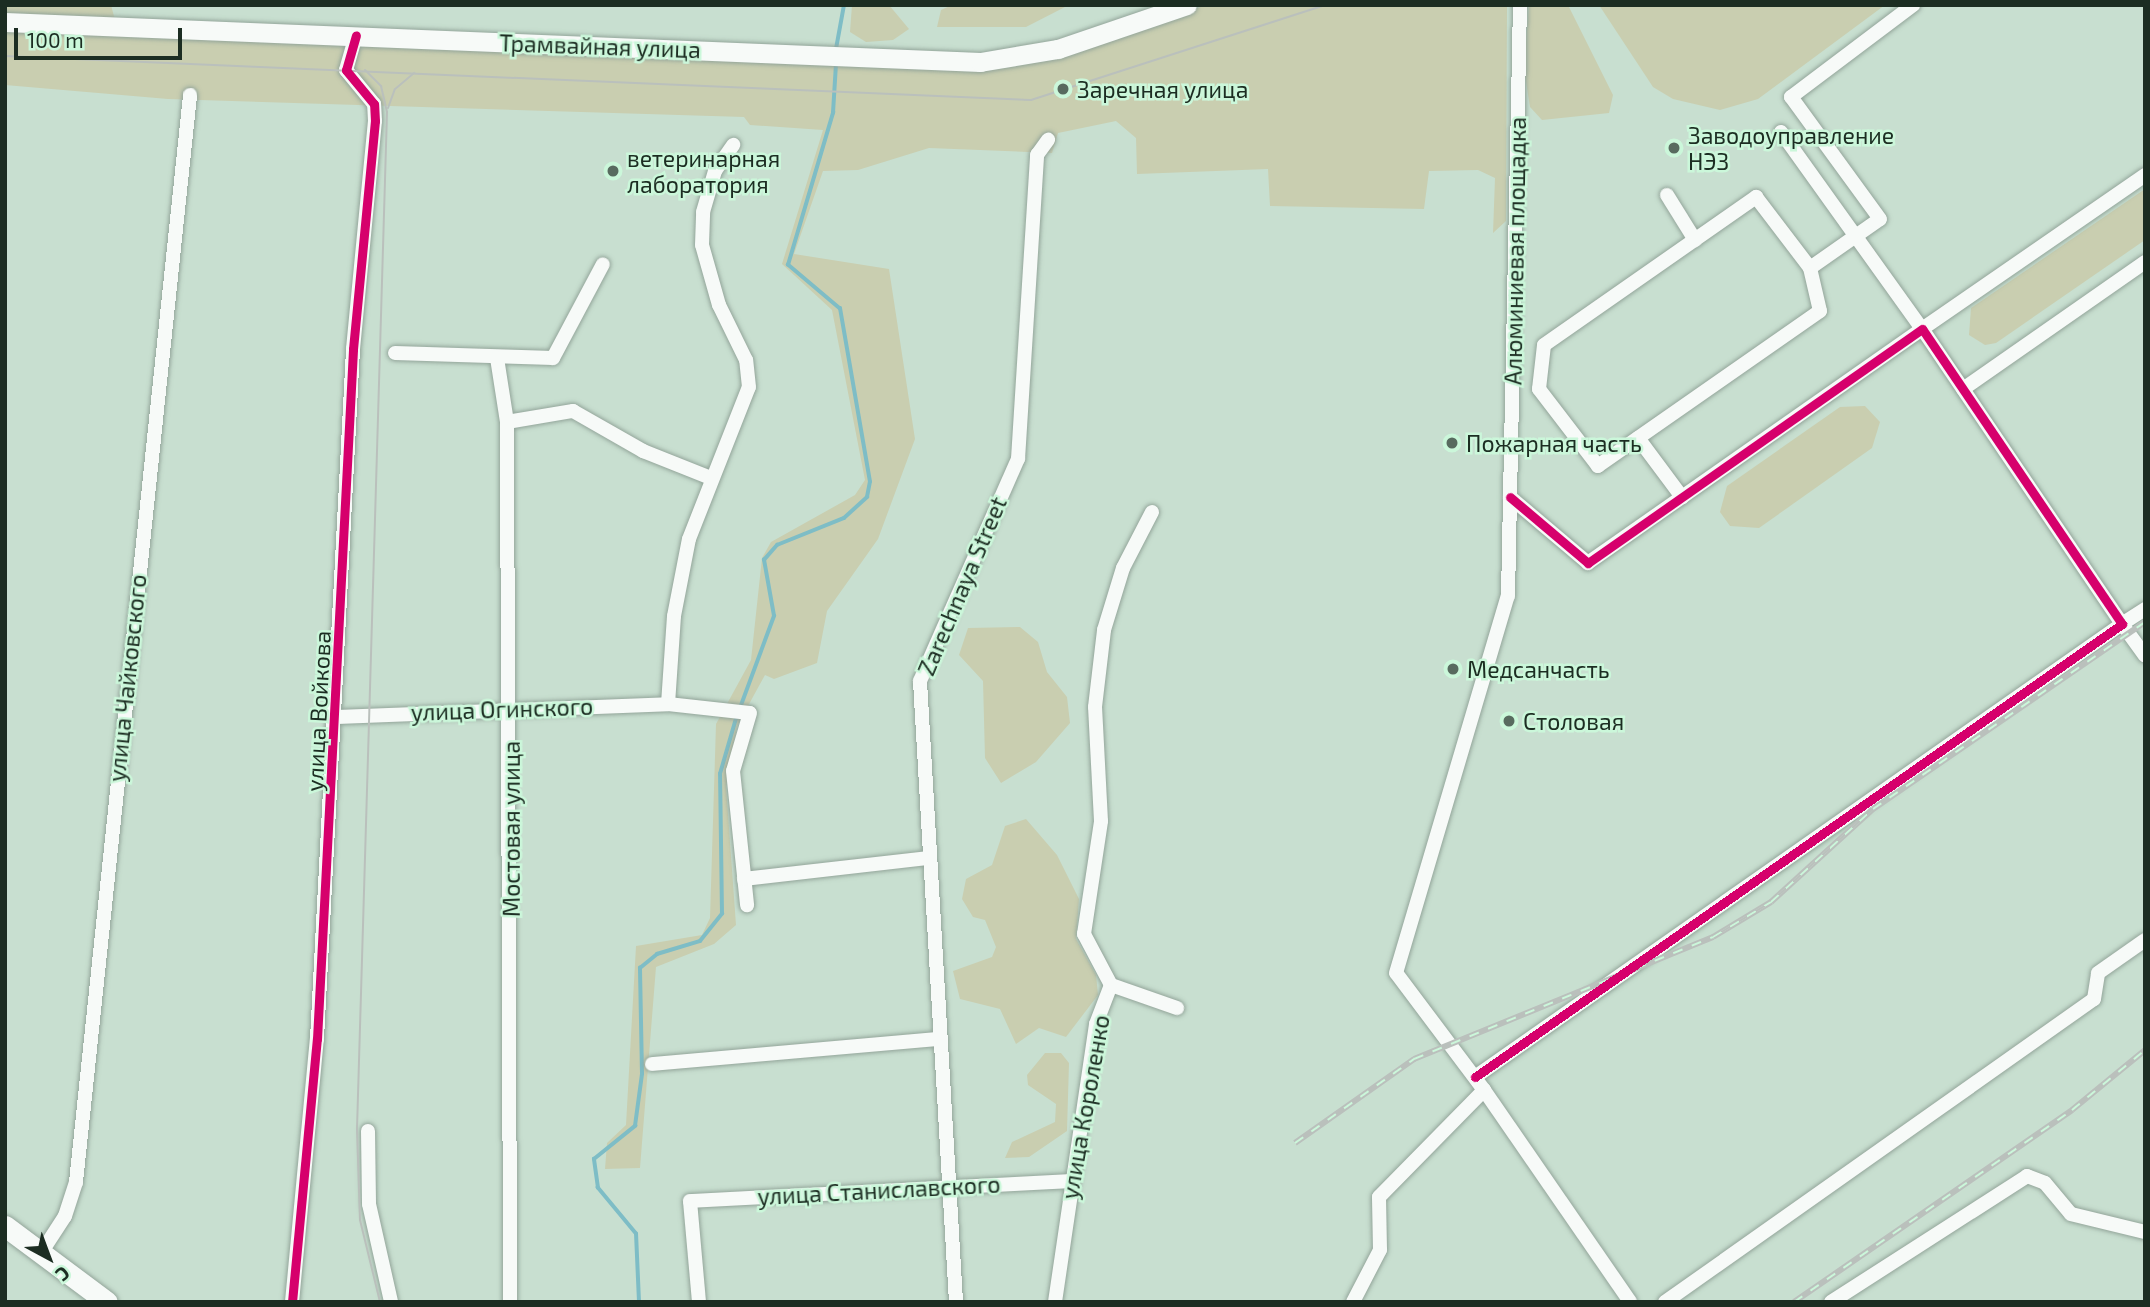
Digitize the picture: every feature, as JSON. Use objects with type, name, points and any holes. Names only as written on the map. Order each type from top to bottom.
[{"type":"main road","name":"Трамвайная улица","points":[[5,22],[810,55],[1024,58],[1187,5]]},
{"type":"main road","points":[[5,1226],[107,1302]]},
{"type":"street","name":"Алюминиевая площадка","points":[[1475,1077],[1396,973],[1497,649],[1508,596],[1520,5]]},
{"type":"street","points":[[1810,268],[1880,219],[1791,97],[1913,5]]},
{"type":"street","name":"улица Войкова","points":[[292,1302],[337,717],[354,349],[374,121],[374,104],[346,70],[356,35]]},
{"type":"street","name":"улица Чайковского","points":[[41,1253],[65,1216],[76,1182],[190,95]]},
{"type":"street","points":[[1781,132],[1922,329],[2145,656]]},
{"type":"street","name":"Zarechnaya Street","points":[[956,1302],[920,681],[1018,459],[1037,155],[1048,140]]},
{"type":"street","points":[[668,704],[674,615],[690,539],[711,478],[749,387],[746,360],[719,305],[702,245],[702,212],[715,171],[733,145]]},
{"type":"street","points":[[1510,497],[1588,563],[2145,175]]},
{"type":"street","points":[[1667,195],[1695,240]]},
{"type":"street","points":[[1756,197],[1810,268],[1820,311],[1598,467],[1539,388],[1544,345],[1756,197]]},
{"type":"street","points":[[1963,389],[2145,262]]},
{"type":"street","points":[[395,353],[553,358],[603,264]]},
{"type":"street","name":"Мостовая улица","points":[[497,358],[508,422],[510,1302]]},
{"type":"street","points":[[508,422],[573,411],[643,451],[711,478]]},
{"type":"street","points":[[1638,438],[1682,497]]},
{"type":"street","name":"улица Короленко","points":[[1055,1302],[1069,1181],[1096,1024],[1111,985],[1084,934],[1101,821],[1095,707],[1104,630],[1123,568],[1152,512]]},
{"type":"street","points":[[1630,1302],[1475,1077],[2145,609]]},
{"type":"street","name":"улица Огинского","points":[[337,717],[668,704],[750,713],[733,771],[747,905]]},
{"type":"street","points":[[744,879],[929,858]]},
{"type":"street","points":[[1665,1302],[2094,999],[2098,973],[2145,940]]},
{"type":"street","points":[[1111,985],[1177,1008]]},
{"type":"street","points":[[652,1064],[940,1039]]},
{"type":"street","points":[[1353,1302],[1380,1250],[1378,1197],[1484,1090]]},
{"type":"street","points":[[368,1130],[369,1204],[391,1302]]},
{"type":"street","points":[[1832,1302],[2027,1176],[2045,1183],[2071,1214],[2145,1231]]},
{"type":"street","name":"улица Станиславского","points":[[699,1302],[690,1201],[1069,1181]]},
{"type":"green space","points":[[5,5],[111,5],[115,20],[5,15]]},
{"type":"green space","points":[[852,5],[889,5],[909,29],[893,40],[866,42],[850,32]]},
{"type":"green space","points":[[952,5],[1065,7],[1026,27],[937,27],[941,10]]},
{"type":"green space","points":[[1206,5],[1507,5],[1506,221],[1493,233],[1495,178],[1478,170],[1429,171],[1424,209],[1270,206],[1268,169],[1137,174],[1136,138],[1116,121],[1058,133],[1052,153],[929,148],[858,170],[823,171],[794,254],[889,269],[915,439],[878,539],[827,611],[817,663],[774,679],[765,675],[737,726],[726,787],[736,925],[714,944],[656,967],[640,1168],[605,1169],[607,1143],[626,1125],[636,946],[702,935],[710,918],[716,724],[751,660],[762,558],[771,542],[855,495],[865,480],[832,310],[782,264],[823,130],[750,125],[744,117],[168,99],[5,85],[5,28],[993,68],[1060,56]]},
{"type":"green space","points":[[1529,5],[1568,5],[1613,95],[1609,113],[1542,120],[1530,107],[1524,69]]},
{"type":"green space","points":[[1599,5],[1885,5],[1758,99],[1720,110],[1673,99],[1653,87]]},
{"type":"green space","points":[[2145,189],[2145,240],[1996,343],[1985,345],[1969,335],[1971,308]]},
{"type":"green space","points":[[1865,406],[1880,422],[1872,448],[1759,528],[1730,526],[1720,512],[1727,486],[1840,407]]},
{"type":"green space","points":[[1020,627],[1038,642],[1047,672],[1067,697],[1070,723],[1036,762],[1001,783],[985,758],[983,681],[959,655],[968,628]]},
{"type":"green space","points":[[1026,819],[1057,855],[1079,899],[1076,939],[1096,975],[1098,995],[1066,1037],[1039,1028],[1016,1044],[1000,1009],[960,999],[953,971],[992,957],[996,947],[985,920],[973,917],[962,899],[966,879],[992,865],[1005,826]]},
{"type":"green space","points":[[1045,1053],[1061,1053],[1069,1063],[1067,1131],[1029,1157],[1005,1158],[1012,1142],[1055,1122],[1056,1104],[1028,1085],[1027,1075]]},
{"type":"waterway","points":[[836,49],[844,5]]},
{"type":"waterway","points":[[740,708],[774,616],[764,560],[777,545],[844,518],[867,497],[870,482],[840,309],[788,265],[833,113],[836,64]]},
{"type":"waterway","points":[[639,1302],[636,1234],[598,1188],[594,1159],[635,1126],[642,1074],[640,968],[657,954],[700,941],[722,914],[720,774],[737,715]]},
{"type":"tram line","points":[[5,56],[1031,100],[1326,5]]},
{"type":"tram line","points":[[365,70],[381,86],[387,112],[357,1130],[360,1220],[380,1302]]},
{"type":"tram line","points":[[388,108],[395,89],[414,73]]},
{"type":"railway","points":[[1295,1143],[1414,1059],[1713,937],[1771,902],[1873,809],[2145,622]]},
{"type":"railway","points":[[1794,1302],[2072,1110],[2145,1050]]},
{"type":"cycle path","points":[[292,1302],[317,1039],[353,349],[375,121],[374,104],[346,70],[356,35]]},
{"type":"cycle path","points":[[1475,1077],[2122,624],[1922,329],[1588,563],[1510,497]]},
{"type":"place","name":"Заречная улица","points":[[1063,89]]},
{"type":"place","name":"Заводоуправление НЭЗ","points":[[1674,148]]},
{"type":"place","name":"ветеринарная лаборатория","points":[[613,171]]},
{"type":"place","name":"Пожарная часть","points":[[1452,443]]},
{"type":"place","name":"Медсанчасть","points":[[1453,669]]},
{"type":"place","name":"Столовая","points":[[1509,721]]}]
